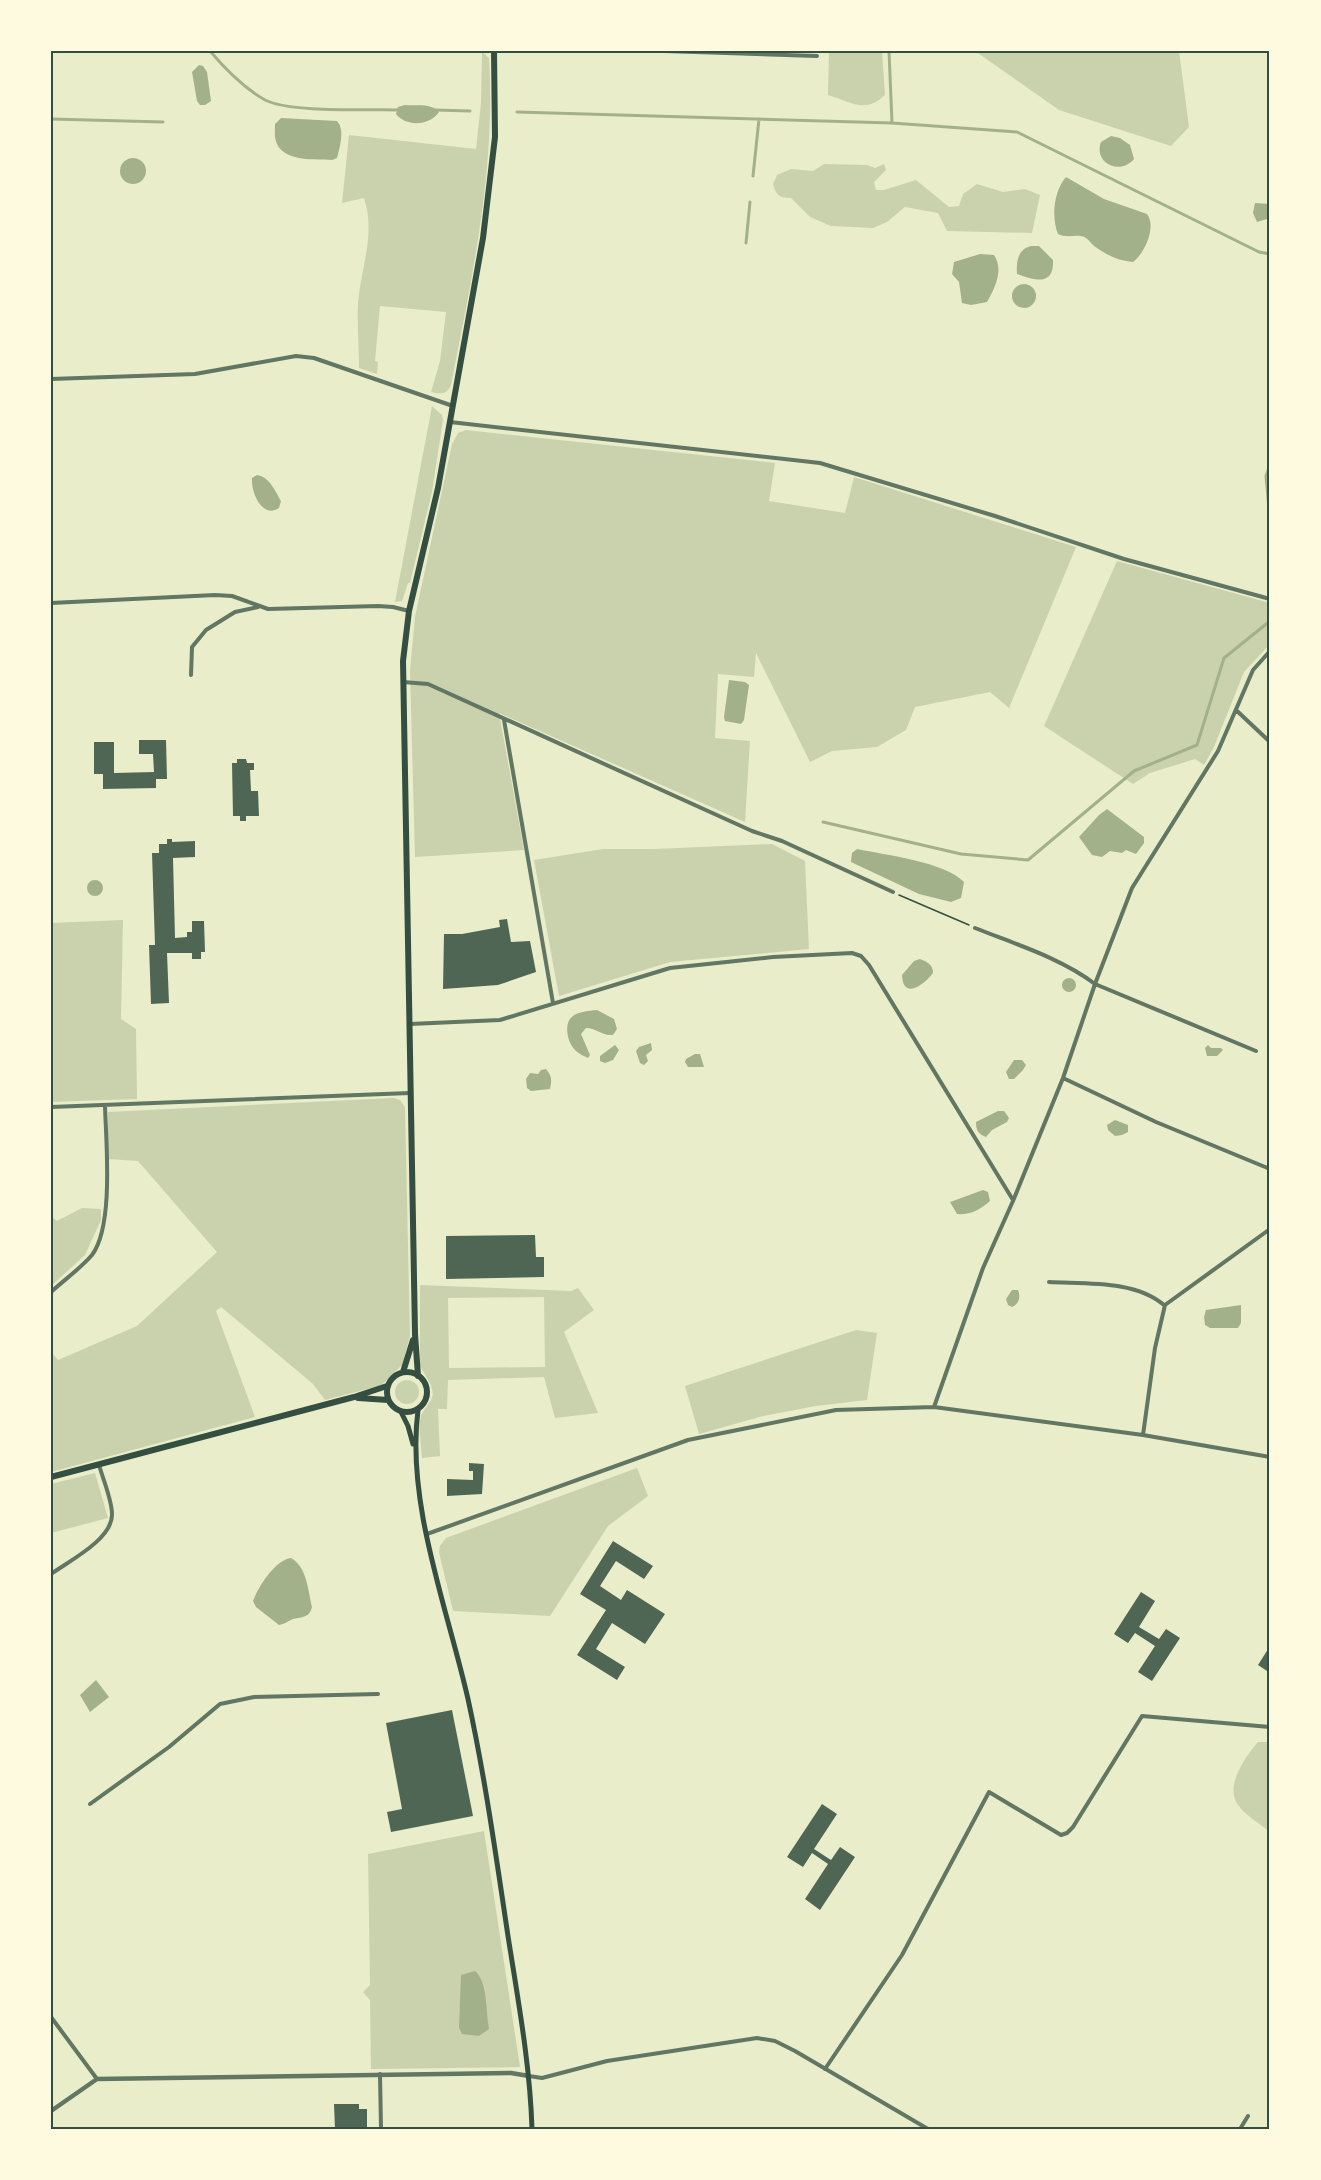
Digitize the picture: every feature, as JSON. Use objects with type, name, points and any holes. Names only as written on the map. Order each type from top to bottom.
[{"type":"main road","points":[[418,1376],[415,1334],[402,681],[404,639],[432,520],[488,204],[495,137],[494,51]]},
{"type":"main road","points":[[403,1372],[415,1334]]},
{"type":"main road","points":[[416,1451],[408,1425],[401,1412],[388,1400],[387,1386],[393,1377],[403,1372],[418,1376],[426,1384],[426,1398],[418,1410],[416,1451],[426,1535],[468,1700],[490,1821],[529,2076],[532,2129]]},
{"type":"main road","points":[[51,1477],[354,1397],[387,1386]]},
{"type":"main road","points":[[354,1397],[388,1400]]},
{"type":"main road","points":[[401,1412],[418,1410]]},
{"type":"street","points":[[664,51],[817,56]]},
{"type":"street","points":[[51,379],[195,374],[296,356],[314,358],[453,406]]},
{"type":"street","points":[[450,422],[819,463],[995,516],[1124,559],[1270,599]]},
{"type":"street","points":[[51,603],[215,595],[232,596],[268,609],[378,606],[409,611]]},
{"type":"street","points":[[191,675],[192,647],[206,630],[235,612],[259,607]]},
{"type":"street","points":[[934,1407],[983,1268],[1064,1078],[1095,984],[1132,888],[1218,751],[1252,670],[1270,651]]},
{"type":"street","points":[[402,681],[429,684],[752,831],[782,841],[893,892]]},
{"type":"street","points":[[1236,710],[1270,742]]},
{"type":"street","points":[[503,719],[554,1003]]},
{"type":"street","points":[[975,928],[1043,956],[1084,976],[1095,984],[1256,1051]]},
{"type":"street","points":[[409,1024],[500,1020],[670,968],[773,957],[852,952],[861,956],[869,964],[1013,1201]]},
{"type":"street","points":[[1064,1078],[1156,1122],[1270,1169]]},
{"type":"street","points":[[51,1107],[411,1094]]},
{"type":"street","points":[[51,1292],[92,1255],[100,1240],[106,1209],[105,1106]]},
{"type":"street","points":[[1143,1435],[1155,1348],[1165,1305],[1270,1229]]},
{"type":"street","points":[[1049,1282],[1102,1285],[1137,1290],[1156,1298],[1165,1305]]},
{"type":"street","points":[[426,1535],[688,1440],[836,1410],[934,1407],[1143,1435],[1270,1457]]},
{"type":"street","points":[[51,1574],[90,1547],[110,1526],[112,1514],[99,1464]]},
{"type":"street","points":[[90,1804],[169,1747],[220,1704],[254,1696],[378,1694]]},
{"type":"street","points":[[825,2069],[902,1955],[990,1792],[1061,1834],[1067,1833],[1073,1827],[1142,1716],[1270,1727]]},
{"type":"street","points":[[51,2017],[97,2079]]},
{"type":"street","points":[[51,2111],[97,2079],[511,2073],[542,2078],[607,2061],[757,2038],[775,2041],[928,2129]]},
{"type":"street","points":[[380,2074],[381,2129]]},
{"type":"street","points":[[1240,2129],[1248,2116]]},
{"type":"path","points":[[893,892],[975,928]]},
{"type":"shaded area","points":[[829,51],[882,51],[885,95],[871,104],[858,105],[828,95]]},
{"type":"shaded area","points":[[975,51],[1179,51],[1189,127],[1171,146],[1059,110]]},
{"type":"shaded area","points":[[482,52],[489,58],[490,99],[486,182],[474,264],[451,385],[445,392],[437,393],[431,392],[440,361],[446,312],[380,306],[375,361],[378,362],[377,374],[359,368],[358,303],[369,225],[364,198],[342,203],[349,135],[476,149],[481,103]]},
{"type":"shaded area","points":[[199,65],[203,66],[207,72],[211,101],[205,105],[200,105],[197,101],[192,72]]},
{"type":"shaded area","points":[[428,106],[439,112],[430,120],[412,123],[396,114],[398,107]]},
{"type":"shaded area","points":[[281,118],[337,121],[341,133],[337,158],[332,160],[294,157],[281,150],[276,142],[275,124]]},
{"type":"shaded area","points":[[1111,136],[1120,138],[1130,145],[1134,159],[1128,164],[1115,167],[1104,161],[1101,156],[1101,142]]},
{"type":"shaded area","points":[[133,158],[142,162],[146,171],[142,180],[133,184],[124,180],[120,171],[124,162]]},
{"type":"shaded area","points":[[824,164],[867,165],[875,168],[884,164],[886,170],[874,182],[876,190],[884,190],[916,180],[949,207],[959,206],[963,194],[977,184],[1003,192],[1025,189],[1040,195],[1032,233],[947,231],[938,213],[905,207],[887,222],[873,228],[831,226],[810,217],[791,198],[779,195],[773,184],[777,175],[791,169],[813,171]]},
{"type":"shaded area","points":[[1066,177],[1104,199],[1147,214],[1151,226],[1148,240],[1133,262],[1110,256],[1083,237],[1058,234],[1054,212],[1056,196]]},
{"type":"shaded area","points":[[1255,203],[1270,204],[1270,218],[1257,222],[1253,213]]},
{"type":"shaded area","points":[[1031,246],[1039,246],[1053,260],[1052,269],[1047,278],[1036,279],[1017,274],[1021,253]]},
{"type":"shaded area","points":[[980,254],[994,255],[997,260],[998,272],[995,285],[987,302],[971,305],[962,303],[959,282],[952,274],[954,262]]},
{"type":"shaded area","points":[[1024,284],[1032,288],[1036,296],[1032,304],[1024,308],[1016,304],[1012,296],[1016,288]]},
{"type":"shaded area","points":[[432,406],[442,415],[443,420],[432,492],[410,583],[408,583],[402,601],[395,602]]},
{"type":"shaded area","points":[[466,430],[775,463],[769,501],[845,513],[854,477],[1076,547],[1009,708],[990,692],[915,707],[906,730],[877,747],[832,751],[810,762],[756,653],[754,677],[718,674],[715,738],[750,741],[745,822],[499,713],[524,850],[415,857],[410,670],[415,617],[452,444],[458,433]]},
{"type":"shaded area","points":[[257,475],[265,478],[272,485],[281,501],[279,508],[267,510],[259,503],[252,484],[252,478]]},
{"type":"shaded area","points":[[1117,561],[1270,603],[1270,644],[1244,672],[1214,747],[1204,765],[1195,759],[1150,773],[1133,784],[1044,726]]},
{"type":"shaded area","points":[[729,680],[745,682],[749,685],[744,720],[741,724],[725,721]]},
{"type":"shaded area","points":[[1107,809],[1144,837],[1144,843],[1136,854],[1126,850],[1122,853],[1110,851],[1102,857],[1092,855],[1079,837]]},
{"type":"shaded area","points":[[772,844],[805,861],[809,949],[670,962],[559,996],[534,860],[603,849]]},
{"type":"shaded area","points":[[857,849],[914,860],[943,869],[964,882],[961,898],[951,902],[919,894],[851,862],[852,853]]},
{"type":"shaded area","points":[[92,880],[98,880],[103,888],[101,894],[92,896],[87,891],[87,885]]},
{"type":"shaded area","points":[[123,920],[121,1019],[136,1029],[137,1099],[51,1102],[51,923]]},
{"type":"shaded area","points":[[920,959],[930,964],[933,973],[925,982],[910,989],[903,983],[902,975],[914,961]]},
{"type":"shaded area","points":[[1069,978],[1074,980],[1076,985],[1074,990],[1069,992],[1064,990],[1062,985],[1064,980]]},
{"type":"shaded area","points":[[597,1010],[614,1019],[617,1029],[613,1035],[609,1035],[586,1028],[581,1034],[590,1055],[588,1058],[577,1052],[570,1043],[567,1028],[570,1019],[576,1014]]},
{"type":"shaded area","points":[[651,1043],[652,1050],[646,1055],[648,1061],[644,1065],[640,1063],[636,1051],[639,1047]]},
{"type":"shaded area","points":[[615,1045],[619,1050],[613,1060],[605,1063],[600,1061],[600,1056]]},
{"type":"shaded area","points":[[1208,1045],[1211,1048],[1223,1050],[1217,1056],[1207,1056],[1205,1048]]},
{"type":"shaded area","points":[[700,1054],[704,1067],[688,1067],[686,1059]]},
{"type":"shaded area","points":[[1014,1060],[1022,1060],[1026,1065],[1014,1079],[1009,1079],[1006,1072]]},
{"type":"shaded area","points":[[546,1069],[551,1078],[550,1089],[531,1091],[527,1088],[526,1079],[530,1073],[538,1074],[541,1070]]},
{"type":"shaded area","points":[[394,1098],[400,1100],[405,1107],[410,1336],[402,1365],[379,1386],[325,1400],[313,1384],[221,1307],[216,1311],[255,1417],[51,1472],[51,1352],[58,1360],[137,1326],[217,1252],[138,1161],[108,1159],[108,1112]]},
{"type":"shaded area","points":[[998,1111],[1004,1111],[1009,1118],[1007,1122],[992,1130],[986,1137],[981,1135],[976,1122]]},
{"type":"shaded area","points":[[1115,1120],[1128,1125],[1128,1132],[1115,1136],[1108,1130],[1107,1125]]},
{"type":"shaded area","points":[[983,1190],[988,1192],[990,1201],[975,1211],[957,1214],[950,1202]]},
{"type":"shaded area","points":[[82,1208],[101,1209],[101,1220],[85,1255],[51,1286],[51,1216],[57,1221]]},
{"type":"shaded area","points":[[420,1285],[571,1291],[578,1288],[594,1310],[564,1332],[598,1413],[555,1418],[544,1377],[448,1380],[447,1409],[438,1409],[440,1456],[422,1458],[419,1426],[421,1415],[433,1394],[431,1385],[420,1366]],"holes":[[[544,1297],[545,1367],[449,1368],[448,1298]]]},
{"type":"shaded area","points":[[1012,1290],[1018,1290],[1019,1300],[1012,1307],[1008,1305],[1006,1299]]},
{"type":"shaded area","points":[[1241,1305],[1241,1323],[1238,1328],[1210,1328],[1205,1325],[1206,1310]]},
{"type":"shaded area","points":[[856,1330],[877,1333],[867,1400],[816,1406],[763,1416],[699,1434],[685,1386]]},
{"type":"shaded area","points":[[407,1380],[415,1384],[419,1392],[415,1400],[407,1404],[399,1400],[395,1392],[399,1384]]},
{"type":"shaded area","points":[[637,1468],[648,1496],[608,1526],[550,1616],[453,1611],[439,1552],[446,1538]]},
{"type":"shaded area","points":[[95,1473],[108,1518],[51,1533],[51,1484]]},
{"type":"shaded area","points":[[291,1558],[304,1573],[312,1607],[306,1616],[279,1625],[256,1607],[253,1601],[263,1581],[279,1563]]},
{"type":"shaded area","points":[[96,1680],[109,1697],[90,1712],[80,1695]]},
{"type":"shaded area","points":[[1258,1742],[1270,1742],[1270,1832],[1245,1812],[1234,1797],[1238,1772]]},
{"type":"shaded area","points":[[484,1831],[520,2067],[371,2069],[370,2000],[363,1992],[370,1985],[368,1854]]},
{"type":"shaded area","points":[[475,1971],[484,1988],[489,2029],[479,2036],[462,2034],[459,2028],[461,1975]]},
{"type":"building","points":[[139,740],[166,740],[167,779],[156,779],[156,788],[103,789],[103,774],[94,774],[94,742],[114,742],[114,773],[154,772],[153,754],[139,754]]},
{"type":"building","points":[[237,759],[246,759],[247,763],[254,763],[254,770],[250,770],[251,791],[258,791],[259,816],[246,816],[246,821],[240,821],[240,816],[233,816],[232,763],[237,763]]},
{"type":"building","points":[[167,839],[172,839],[172,842],[195,841],[195,857],[173,858],[175,938],[187,937],[187,932],[192,932],[192,921],[204,921],[205,952],[201,952],[201,959],[192,959],[192,953],[167,953],[169,1003],[151,1004],[149,945],[155,945],[152,853],[159,853],[159,844],[167,844]]},
{"type":"building","points":[[507,919],[511,942],[530,941],[536,972],[498,985],[443,989],[444,934],[462,934],[500,927],[499,920]]},
{"type":"building","points":[[535,1235],[536,1257],[544,1257],[544,1277],[446,1279],[446,1236]]},
{"type":"building","points":[[469,1463],[484,1464],[482,1494],[447,1496],[447,1479],[473,1480],[473,1471],[469,1471]]},
{"type":"building","points":[[613,1541],[653,1566],[644,1579],[616,1561],[600,1586],[621,1600],[627,1590],[665,1614],[645,1644],[612,1623],[596,1649],[625,1667],[617,1680],[577,1655],[606,1610],[580,1594]]},
{"type":"building","points":[[1141,1592],[1155,1601],[1139,1627],[1159,1639],[1166,1629],[1180,1638],[1152,1681],[1138,1672],[1155,1646],[1135,1633],[1128,1643],[1114,1634]]},
{"type":"building","points":[[1270,1646],[1270,1673],[1258,1665]]},
{"type":"building","points":[[452,1710],[473,1816],[391,1832],[387,1812],[402,1809],[386,1723]]},
{"type":"building","points":[[822,1804],[837,1814],[814,1849],[831,1860],[840,1847],[855,1857],[820,1910],[805,1899],[828,1864],[812,1853],[803,1867],[787,1857]]},
{"type":"building","points":[[334,2104],[359,2104],[359,2109],[367,2109],[367,2129],[335,2129]]},
{"type":"waterway","points":[[210,51],[250,90],[265,100],[277,104],[311,109],[399,110]]},
{"type":"waterway","points":[[889,51],[892,123]]},
{"type":"waterway","points":[[436,110],[470,111]]},
{"type":"waterway","points":[[517,112],[892,123],[1017,132],[1259,252],[1270,254]]},
{"type":"waterway","points":[[51,119],[163,122]]},
{"type":"waterway","points":[[753,176],[759,119]]},
{"type":"waterway","points":[[746,243],[750,202]]},
{"type":"waterway","points":[[1270,465],[1266,476],[1270,519]]},
{"type":"waterway","points":[[823,822],[961,854],[1028,860],[1134,771],[1197,745],[1224,658],[1270,621]]}]
